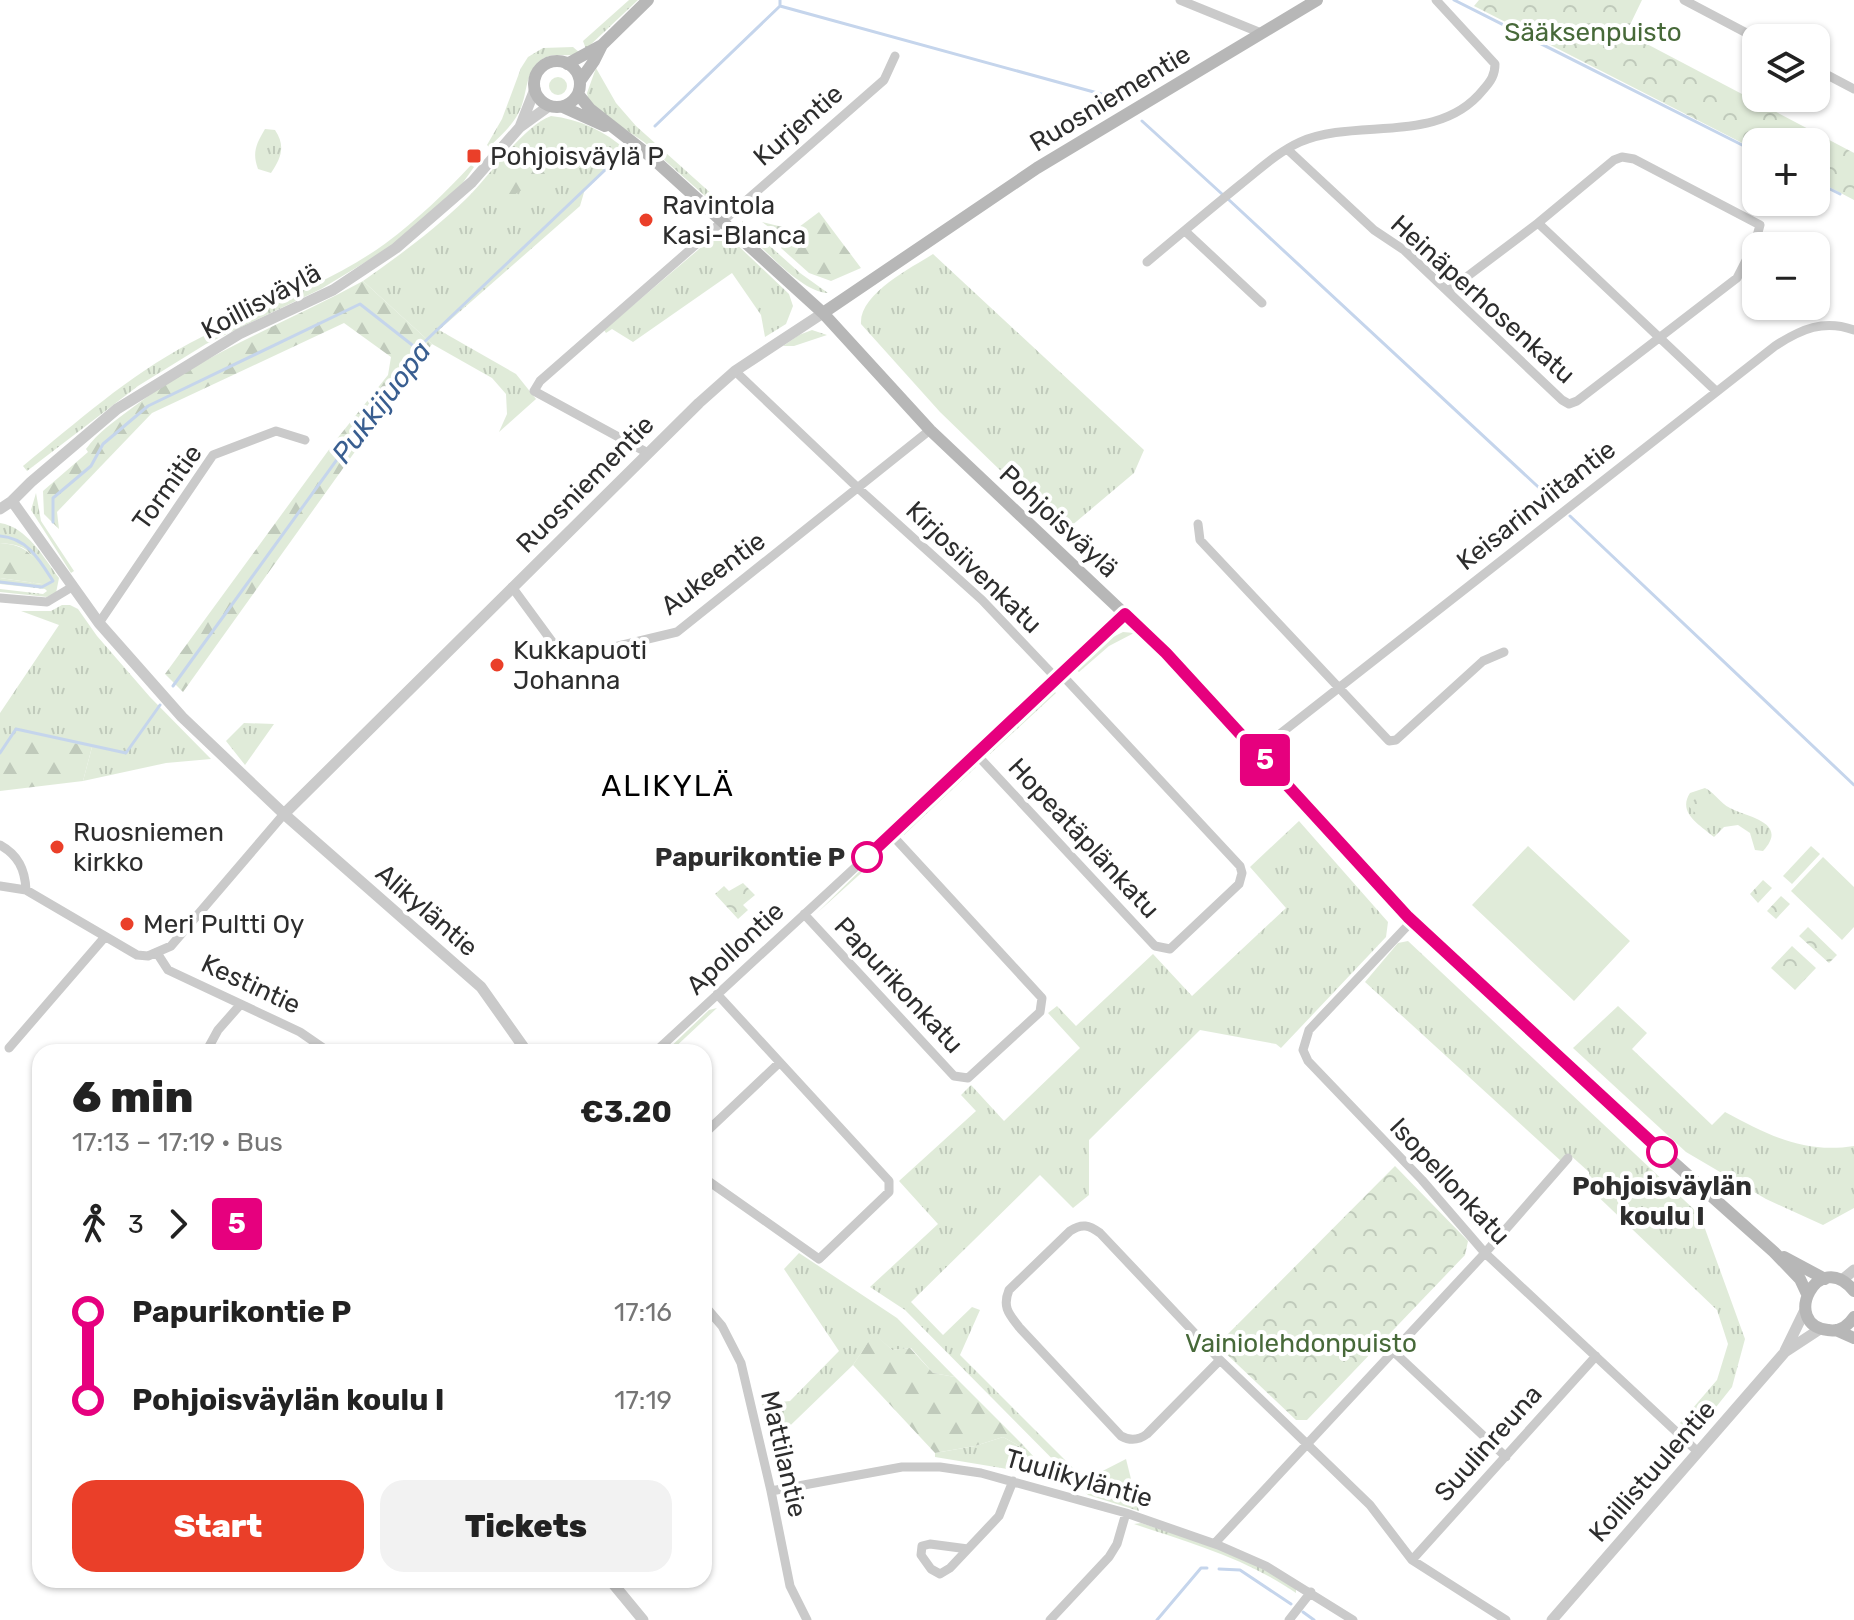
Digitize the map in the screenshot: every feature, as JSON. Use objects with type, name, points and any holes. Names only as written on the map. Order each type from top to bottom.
[{"type":"main road","points":[[567,64],[602,45],[648,0]]},
{"type":"main road","name":"Ruosniementie","points":[[823,313],[1037,168],[1317,0]]},
{"type":"main road","points":[[579,88],[578,74],[567,64],[555,61],[543,66],[536,77],[538,96],[549,106],[563,107],[579,88],[602,45]]},
{"type":"main road","name":"Pohjoisväylä","points":[[579,88],[590,109],[650,156],[823,313],[930,430],[1166,653],[1412,921],[1607,1103],[1774,1252],[1800,1279],[1807,1294]]},
{"type":"main road","name":"Pohjoisväylä","points":[[563,107],[615,130]]},
{"type":"main road","name":"Pohjoisväylä","points":[[1774,1252],[1825,1279]]},
{"type":"main road","points":[[1854,1291],[1842,1280],[1818,1281],[1807,1294],[1805,1310],[1808,1318],[1820,1329],[1836,1330],[1854,1338]]},
{"type":"main road","points":[[1836,1330],[1854,1317]]},
{"type":"street","points":[[1180,0],[1261,33]]},
{"type":"street","points":[[1147,262],[1287,149],[1324,135],[1440,121],[1459,113],[1480,95],[1495,74],[1495,64],[1436,0]]},
{"type":"street","points":[[1684,0],[1742,31]]},
{"type":"street","name":"Kurjentie","points":[[646,452],[534,391],[540,381],[884,80],[895,56]]},
{"type":"street","points":[[1830,76],[1854,89]]},
{"type":"street","name":"Koillisväylä","points":[[520,127],[535,89]]},
{"type":"street","name":"Koillisväylä","points":[[12,501],[117,409],[239,334],[333,290],[396,248],[472,182],[520,127],[549,106]]},
{"type":"street","name":"Heinäperhosenkatu","points":[[1287,149],[1374,230],[1404,250],[1538,379],[1569,404],[1659,339]]},
{"type":"street","points":[[1448,291],[1614,160],[1622,157],[1634,159],[1760,225],[1755,243],[1737,278],[1659,339]]},
{"type":"street","points":[[1538,223],[1716,391]]},
{"type":"street","points":[[1185,231],[1262,303]]},
{"type":"street","name":"Ruosniementie","points":[[284,814],[646,452],[735,371],[823,313]]},
{"type":"street","name":"Keisarinviitantie","points":[[1257,752],[1716,391],[1798,331],[1826,325],[1854,330]]},
{"type":"street","name":"Kirjosiivenkatu","points":[[735,371],[982,600],[1060,677]]},
{"type":"street","name":"Aukeentie","points":[[512,587],[556,647],[569,651],[606,649],[677,632],[930,430]]},
{"type":"street","name":"Tormitie","points":[[99,623],[213,455],[276,431],[305,440]]},
{"type":"street","points":[[0,509],[12,501],[99,623],[182,717],[284,814],[171,946],[157,953],[137,955],[26,890],[0,886]]},
{"type":"street","points":[[1198,524],[1200,540],[1389,741],[1396,740],[1483,661],[1504,652]]},
{"type":"street","points":[[0,598],[47,602],[72,587]]},
{"type":"street","name":"Apollontie","points":[[664,1044],[1125,614]]},
{"type":"street","name":"Hopeatäplänkatu","points":[[977,755],[1155,946],[1170,949],[1239,884],[1240,866],[1060,677]]},
{"type":"street","name":"Alikyläntie","points":[[284,814],[481,987],[521,1044]]},
{"type":"street","name":"Papurikonkatu","points":[[804,914],[954,1076],[968,1078],[1040,1012],[1042,998],[891,834]]},
{"type":"street","points":[[0,845],[11,851],[20,862],[26,890]]},
{"type":"street","name":"Isopellonkatu","points":[[1412,921],[1309,1030],[1303,1050],[1308,1061],[1422,1180],[1485,1253],[1698,1452]]},
{"type":"street","points":[[9,1048],[104,938]]},
{"type":"street","name":"Kestintie","points":[[157,953],[168,970],[300,1032],[317,1044]]},
{"type":"street","points":[[712,1184],[819,1259],[889,1192],[889,1181],[717,994]]},
{"type":"street","points":[[210,1044],[240,1005]]},
{"type":"street","points":[[712,1126],[779,1063]]},
{"type":"street","points":[[1215,1543],[1485,1253],[1568,1158]]},
{"type":"street","points":[[1220,1360],[1147,1434],[1142,1438],[1127,1439],[1019,1327],[1005,1308],[1005,1298],[1009,1290],[1070,1231],[1089,1225],[1220,1360],[1370,1505],[1412,1560],[1506,1620]]},
{"type":"street","points":[[1842,1280],[1854,1270]]},
{"type":"street","name":"Koillistuulentie","points":[[1552,1620],[1785,1352],[1805,1310]]},
{"type":"street","name":"Mattilantie","points":[[712,1314],[722,1326],[741,1363],[790,1586],[807,1620]]},
{"type":"street","name":"Koillistuulentie","points":[[1785,1352],[1820,1329]]},
{"type":"street","points":[[1394,1352],[1506,1457]]},
{"type":"street","name":"Suulinreuna","points":[[1412,1560],[1596,1356]]},
{"type":"street","name":"Tuulikyläntie","points":[[771,1491],[902,1467],[940,1467],[1013,1481],[1126,1513],[1215,1543],[1266,1566],[1353,1620]]},
{"type":"street","points":[[968,1549],[930,1544],[922,1546],[921,1555],[931,1569],[940,1574],[950,1568],[968,1549],[999,1516],[1013,1481]]},
{"type":"street","points":[[1050,1620],[1109,1557],[1117,1544],[1126,1513]]},
{"type":"street","points":[[617,1588],[643,1620]]},
{"type":"street","points":[[1289,1620],[1311,1592]]},
{"type":"green space","points":[[629,0],[638,0],[586,49],[583,41]]},
{"type":"green space","name":"Sääksenpuisto","points":[[1479,0],[1642,0],[1626,33],[1742,94],[1742,112],[1776,112],[1806,128],[1742,128],[1742,143],[1474,6]]},
{"type":"green space","points":[[573,47],[580,53],[548,56],[537,63],[529,76],[518,114],[489,147],[487,145],[502,119],[528,57],[543,48]]},
{"type":"green space","points":[[596,68],[616,103],[636,126],[724,205],[713,203],[644,142],[596,110],[589,102],[587,93]]},
{"type":"green space","points":[[558,77],[567,86],[558,95],[549,86]]},
{"type":"green space","points":[[551,116],[591,127],[626,150],[585,189],[580,206],[439,330],[516,374],[536,399],[499,432],[507,414],[506,394],[492,378],[432,344],[363,281],[442,221],[475,190],[529,130]]},
{"type":"green space","points":[[265,129],[275,130],[281,147],[280,157],[271,173],[258,169],[255,158],[257,144]]},
{"type":"green space","name":"Sääksenpuisto","points":[[1830,140],[1854,153],[1854,200],[1830,187]]},
{"type":"green space","points":[[537,145],[555,150],[560,165],[557,171],[549,172],[508,199],[490,192],[490,184]]},
{"type":"green space","points":[[471,165],[474,167],[462,184],[392,246],[321,289],[206,344],[138,386],[27,471],[23,466],[104,400],[167,356],[339,272],[386,243],[430,206]]},
{"type":"green space","points":[[819,212],[861,268],[831,281],[809,273],[781,248],[785,239],[762,222],[795,230]]},
{"type":"green space","points":[[742,221],[800,273],[828,293],[806,285],[782,267],[742,228]]},
{"type":"green space","points":[[722,235],[729,237],[789,294],[793,306],[786,324],[765,337],[761,315],[732,273],[633,342],[612,329],[606,333],[604,330],[712,238]]},
{"type":"green space","points":[[933,254],[1144,450],[1134,473],[1064,532],[940,412],[861,324],[868,302],[877,292]]},
{"type":"green space","points":[[363,281],[432,344],[183,692],[165,674],[336,440],[388,375],[391,357],[344,323],[152,413],[57,512],[59,529],[44,514],[43,491],[88,452],[86,449],[101,432],[159,389],[216,355]]},
{"type":"green space","points":[[812,330],[827,335],[794,346],[783,346],[799,335]]},
{"type":"green space","points":[[36,493],[41,521],[74,571],[71,573],[31,510]]},
{"type":"green space","points":[[0,523],[18,530],[41,553],[59,578],[56,593],[47,597],[0,592],[0,589],[43,594],[47,591],[0,584],[0,578],[42,584],[30,553],[19,546],[0,543]]},
{"type":"green space","points":[[0,543],[24,549],[48,579],[42,584],[0,578]]},
{"type":"green space","points":[[62,605],[78,609],[150,697],[211,759],[166,763],[83,781],[92,747],[0,759],[0,713],[59,625],[21,611],[51,611]]},
{"type":"green space","points":[[1123,632],[1134,633],[1109,646],[1079,672],[1075,669],[1109,639]]},
{"type":"green space","points":[[1053,690],[1056,693],[990,754],[991,749]]},
{"type":"green space","points":[[244,723],[274,724],[245,765],[226,741]]},
{"type":"green space","points":[[25,733],[92,747],[83,781],[0,791],[0,759]]},
{"type":"green space","points":[[976,767],[904,835],[903,834],[969,768]]},
{"type":"green space","points":[[1705,788],[1726,806],[1769,827],[1770,841],[1763,851],[1755,850],[1750,833],[1738,825],[1724,827],[1714,837],[1692,818],[1686,807],[1690,793]]},
{"type":"green space","points":[[1703,791],[1716,802],[1701,818],[1688,806]]},
{"type":"green space","points":[[1299,821],[1388,922],[1386,937],[1281,1048],[1276,1044],[1200,1030],[1089,1140],[1089,1195],[1073,1208],[1040,1175],[911,1302],[943,1335],[972,1307],[980,1310],[960,1355],[1085,1480],[1126,1459],[1139,1511],[1088,1495],[905,1310],[870,1287],[938,1224],[899,1181],[976,1111],[961,1095],[971,1085],[1004,1121],[1080,1048],[1048,1013],[1057,1006],[1076,1026],[1153,954],[1192,996],[1286,908],[1250,867]]},
{"type":"green space","points":[[1528,846],[1630,941],[1574,1001],[1472,905]]},
{"type":"green space","points":[[1811,846],[1820,854],[1792,884],[1783,876]]},
{"type":"green space","points":[[889,848],[817,913],[882,849]]},
{"type":"green space","points":[[1823,857],[1854,887],[1854,927],[1842,940],[1791,891]]},
{"type":"green space","points":[[1763,880],[1772,888],[1758,903],[1750,894]]},
{"type":"green space","points":[[743,883],[755,895],[743,905],[748,910],[738,919],[715,894],[724,886],[729,891]]},
{"type":"green space","points":[[1781,896],[1790,904],[1776,919],[1767,911]]},
{"type":"green space","points":[[1808,927],[1837,955],[1829,963],[1799,936]]},
{"type":"green space","points":[[1408,941],[1700,1215],[1745,1339],[1732,1387],[1697,1431],[1691,1432],[1680,1423],[1717,1380],[1728,1344],[1717,1310],[1589,1188],[1589,1172],[1569,1154],[1561,1161],[1365,982],[1398,943]]},
{"type":"green space","points":[[1792,946],[1816,968],[1795,990],[1771,968]]},
{"type":"green space","points":[[1618,1006],[1647,1033],[1632,1049],[1712,1125],[1725,1112],[1787,1141],[1819,1147],[1854,1146],[1854,1208],[1823,1225],[1766,1199],[1686,1152],[1573,1048]]},
{"type":"green space","points":[[717,1008],[679,1044],[673,1044],[709,1010]]},
{"type":"green space","name":"Vainiolehdonpuisto","points":[[1395,1166],[1468,1241],[1465,1255],[1307,1420],[1296,1420],[1217,1345]]},
{"type":"green space","points":[[799,1253],[897,1318],[955,1377],[933,1373],[911,1348],[892,1350],[874,1334],[853,1365],[770,1445],[762,1404],[790,1401],[839,1351],[784,1269]]},
{"type":"green space","points":[[874,1333],[892,1350],[910,1348],[933,1373],[955,1377],[1023,1445],[1021,1447],[1003,1437],[935,1453],[853,1365]]},
{"type":"green space","points":[[1003,1437],[1021,1447],[1023,1445],[1034,1457],[1032,1473],[935,1457],[935,1453]]},
{"type":"green space","points":[[1141,1523],[1240,1558],[1296,1588],[1296,1593],[1238,1561],[1134,1524]]},
{"type":"waterway","name":"Pukkijuopa","points":[[655,126],[780,6],[780,0]]},
{"type":"waterway","points":[[1454,0],[1742,145]]},
{"type":"waterway","points":[[780,6],[1123,100]]},
{"type":"waterway","points":[[1142,121],[1222,194]]},
{"type":"waterway","name":"Pukkijuopa","points":[[173,686],[417,349],[626,150]]},
{"type":"waterway","points":[[1830,189],[1840,194]]},
{"type":"waterway","points":[[1228,199],[1549,497]]},
{"type":"waterway","points":[[53,522],[53,498],[91,466],[103,444],[148,406],[360,304],[416,348]]},
{"type":"waterway","points":[[1570,516],[1854,785]]},
{"type":"waterway","points":[[0,536],[25,545],[53,581],[42,587],[0,582]]},
{"type":"waterway","name":"Pukkijuopa","points":[[0,753],[16,729],[126,753],[160,705]]},
{"type":"waterway","points":[[1157,1620],[1201,1568],[1207,1568]]},
{"type":"waterway","points":[[1219,1569],[1240,1570],[1291,1604]]},
{"type":"waterway","points":[[1303,1612],[1314,1620]]},
{"type":"bus line","name":"5","points":[[867,857],[1125,614],[1166,653],[1408,917],[1662,1152]]},
{"type":"place","name":"Pohjoisväylä P","points":[[474,156]]},
{"type":"place","name":"Ravintola Kasi-Blanca","points":[[646,220]]},
{"type":"place","name":"Kukkapuoti Johanna","points":[[497,665]]},
{"type":"place","name":"Ruosniemen kirkko","points":[[57,847]]},
{"type":"place","name":"Papurikontie P","points":[[867,857]]},
{"type":"place","name":"Meri Pultti Oy","points":[[127,924]]},
{"type":"place","name":"Pohjoisväylän koulu I","points":[[1662,1152]]},
{"type":"district","name":"ALIKYLÄ","points":[[668,786]]}]
